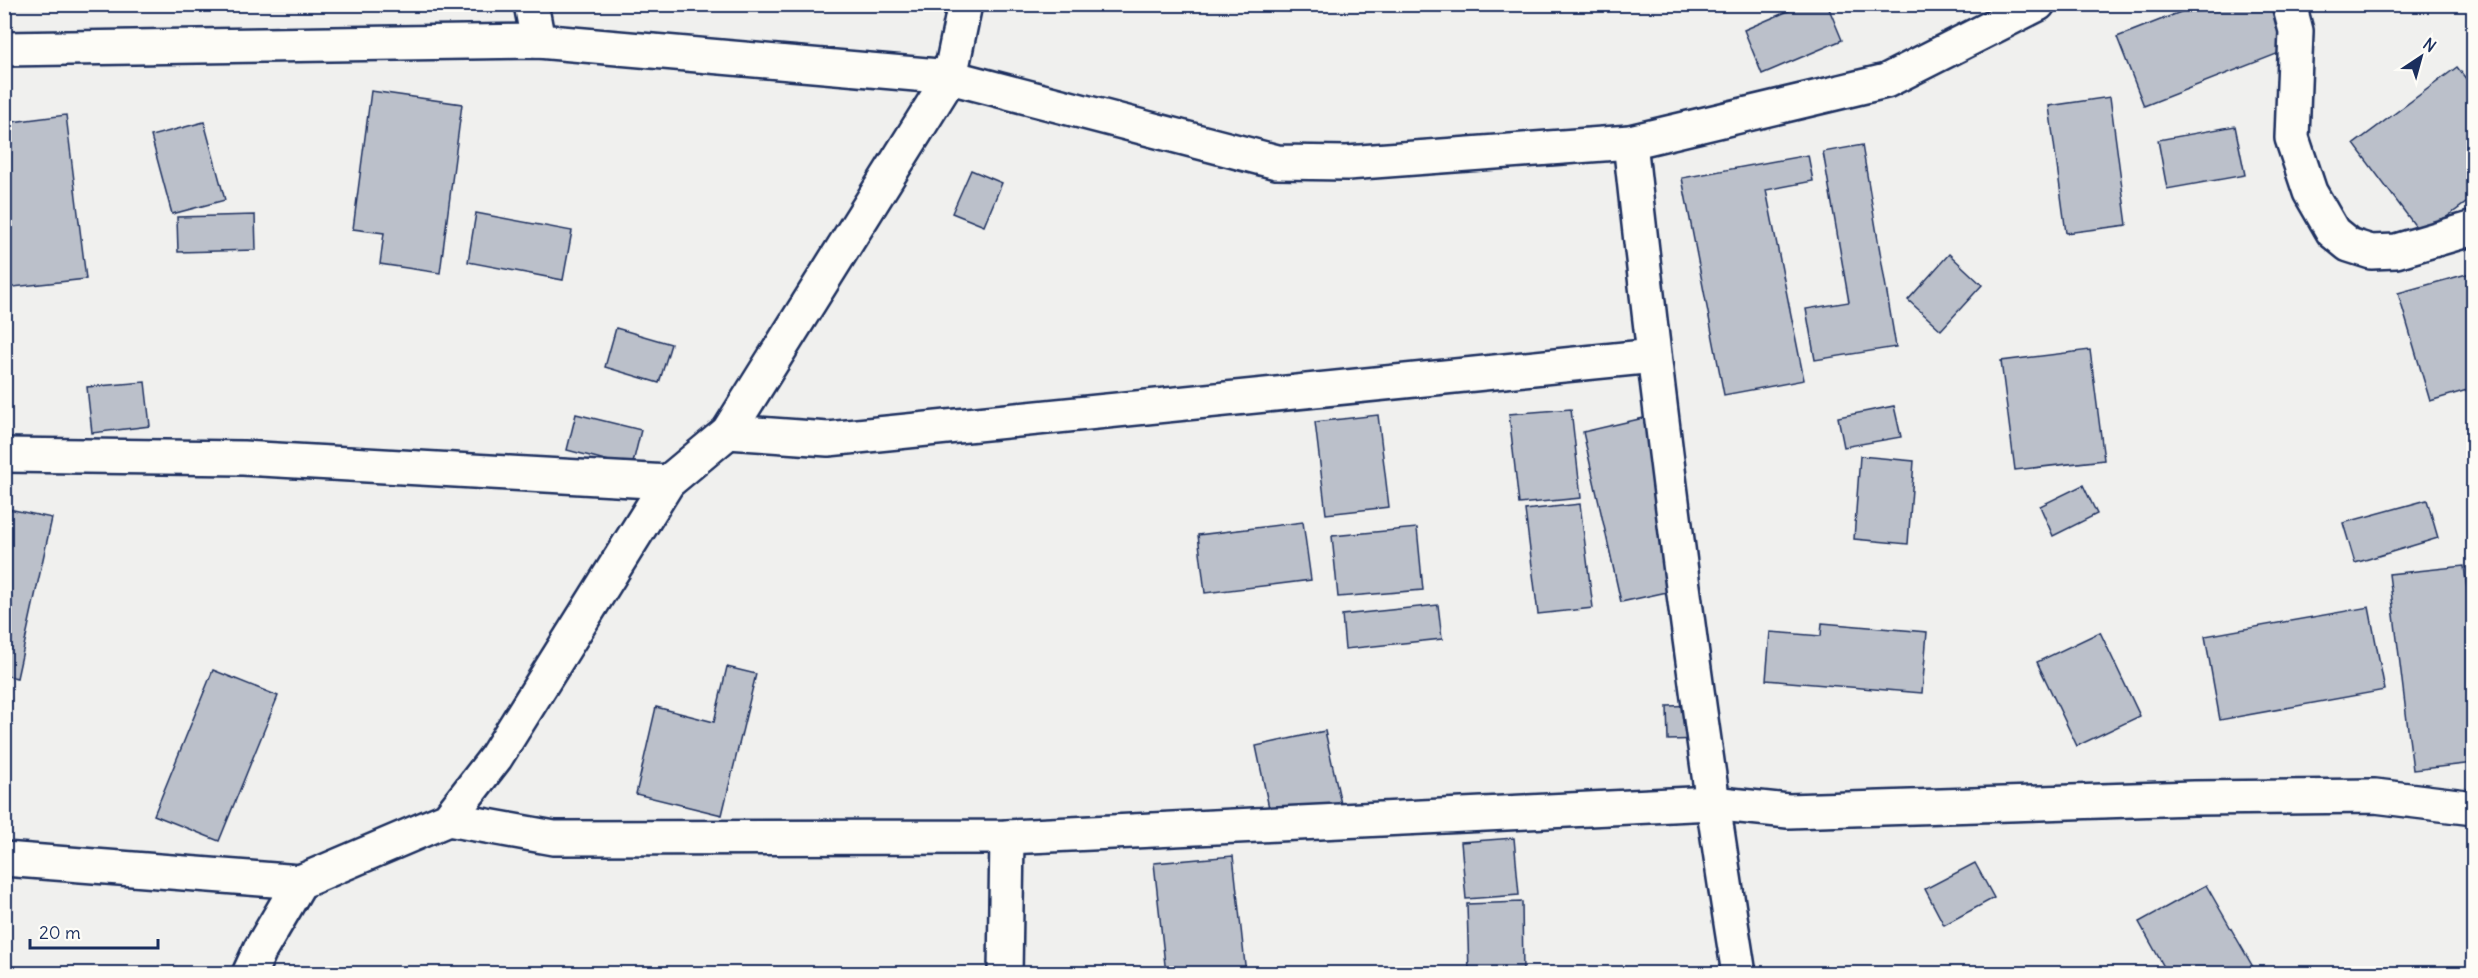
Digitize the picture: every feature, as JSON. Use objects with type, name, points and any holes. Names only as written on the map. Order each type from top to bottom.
[{"type":"street","points":[[531,4],[538,41]]},
{"type":"street","points":[[4,860],[300,882],[448,819],[496,757],[668,482],[729,432],[950,77],[965,4]]},
{"type":"street","points":[[4,49],[538,41],[950,77],[1277,162],[1347,163],[1630,142],[1886,81],[2038,4]]},
{"type":"street","points":[[2289,4],[2296,31],[2292,138],[2310,192],[2333,232],[2349,245],[2370,252],[2396,251],[2474,228]]},
{"type":"street","points":[[1630,142],[1653,356],[1712,803],[1739,974]]},
{"type":"street","points":[[729,432],[828,439],[1653,356]]},
{"type":"street","points":[[4,454],[243,458],[668,482]]},
{"type":"street","points":[[448,819],[554,838],[1007,837],[1712,803],[1788,811],[2181,798],[2375,796],[2474,808]]},
{"type":"street","points":[[1005,974],[1007,837]]},
{"type":"street","points":[[249,974],[300,882]]},
{"type":"building","points":[[1805,4],[1827,4],[1842,40],[1762,74],[1744,30]]},
{"type":"building","points":[[2201,4],[2293,4],[2307,42],[2144,106],[2117,37]]},
{"type":"building","points":[[2457,67],[2474,89],[2474,197],[2422,235],[2354,144]]},
{"type":"building","points":[[371,91],[462,104],[440,273],[380,264],[384,233],[353,229]]},
{"type":"building","points":[[2110,97],[2127,225],[2066,233],[2049,106]]},
{"type":"building","points":[[66,115],[86,279],[4,288],[4,123]]},
{"type":"building","points":[[204,122],[225,200],[172,214],[151,136]]},
{"type":"building","points":[[2235,126],[2245,175],[2167,189],[2158,140]]},
{"type":"building","points":[[1862,145],[1896,347],[1815,360],[1806,309],[1849,302],[1823,152]]},
{"type":"building","points":[[1808,155],[1813,181],[1766,190],[1804,380],[1724,395],[1682,178]]},
{"type":"building","points":[[971,170],[1002,183],[984,226],[952,213]]},
{"type":"building","points":[[476,213],[572,231],[563,280],[468,262]]},
{"type":"building","points":[[255,215],[256,250],[178,252],[177,217]]},
{"type":"building","points":[[1949,254],[1982,285],[1941,330],[1908,300]]},
{"type":"building","points":[[2474,272],[2474,388],[2430,401],[2398,293]]},
{"type":"building","points":[[616,328],[671,344],[659,383],[605,367]]},
{"type":"building","points":[[2090,350],[2104,460],[2015,470],[2001,361]]},
{"type":"building","points":[[145,382],[150,426],[92,433],[87,387]]},
{"type":"building","points":[[1894,406],[1901,437],[1844,447],[1838,417]]},
{"type":"building","points":[[1571,409],[1581,498],[1519,504],[1509,414]]},
{"type":"building","points":[[576,414],[641,430],[632,467],[567,450]]},
{"type":"building","points":[[1661,414],[1699,585],[1621,602],[1583,432]]},
{"type":"building","points":[[1378,415],[1389,507],[1326,514],[1315,422]]},
{"type":"building","points":[[1860,456],[1914,461],[1908,544],[1854,539]]},
{"type":"building","points":[[2083,485],[2097,514],[2053,536],[2040,506]]},
{"type":"building","points":[[2427,500],[2438,538],[2355,563],[2343,523]]},
{"type":"building","points":[[1580,504],[1593,608],[1538,614],[1525,510]]},
{"type":"building","points":[[4,508],[52,518],[17,678],[4,675]]},
{"type":"building","points":[[1303,522],[1311,580],[1205,593],[1198,535]]},
{"type":"building","points":[[1417,528],[1423,590],[1338,597],[1332,536]]},
{"type":"building","points":[[2464,566],[2474,644],[2474,763],[2413,770],[2389,574]]},
{"type":"building","points":[[1438,605],[1442,639],[1345,649],[1342,615]]},
{"type":"building","points":[[2369,607],[2385,690],[2220,720],[2205,636]]},
{"type":"building","points":[[1822,623],[1927,632],[1922,693],[1766,680],[1770,632],[1821,636]]},
{"type":"building","points":[[2100,632],[2140,716],[2077,746],[2037,662]]},
{"type":"building","points":[[727,667],[756,674],[722,815],[636,794],[656,707],[714,722]]},
{"type":"building","points":[[213,670],[278,696],[219,841],[154,815]]},
{"type":"building","points":[[1706,705],[1708,739],[1668,740],[1667,706]]},
{"type":"building","points":[[1325,731],[1343,813],[1273,827],[1256,746]]},
{"type":"building","points":[[1514,838],[1519,895],[1466,899],[1461,842]]},
{"type":"building","points":[[1233,856],[1246,974],[1166,974],[1154,863]]},
{"type":"building","points":[[1975,863],[1994,898],[1944,925],[1925,889]]},
{"type":"building","points":[[2206,885],[2257,974],[2168,974],[2139,922]]},
{"type":"building","points":[[1522,902],[1523,974],[1469,974],[1467,904]]}]
